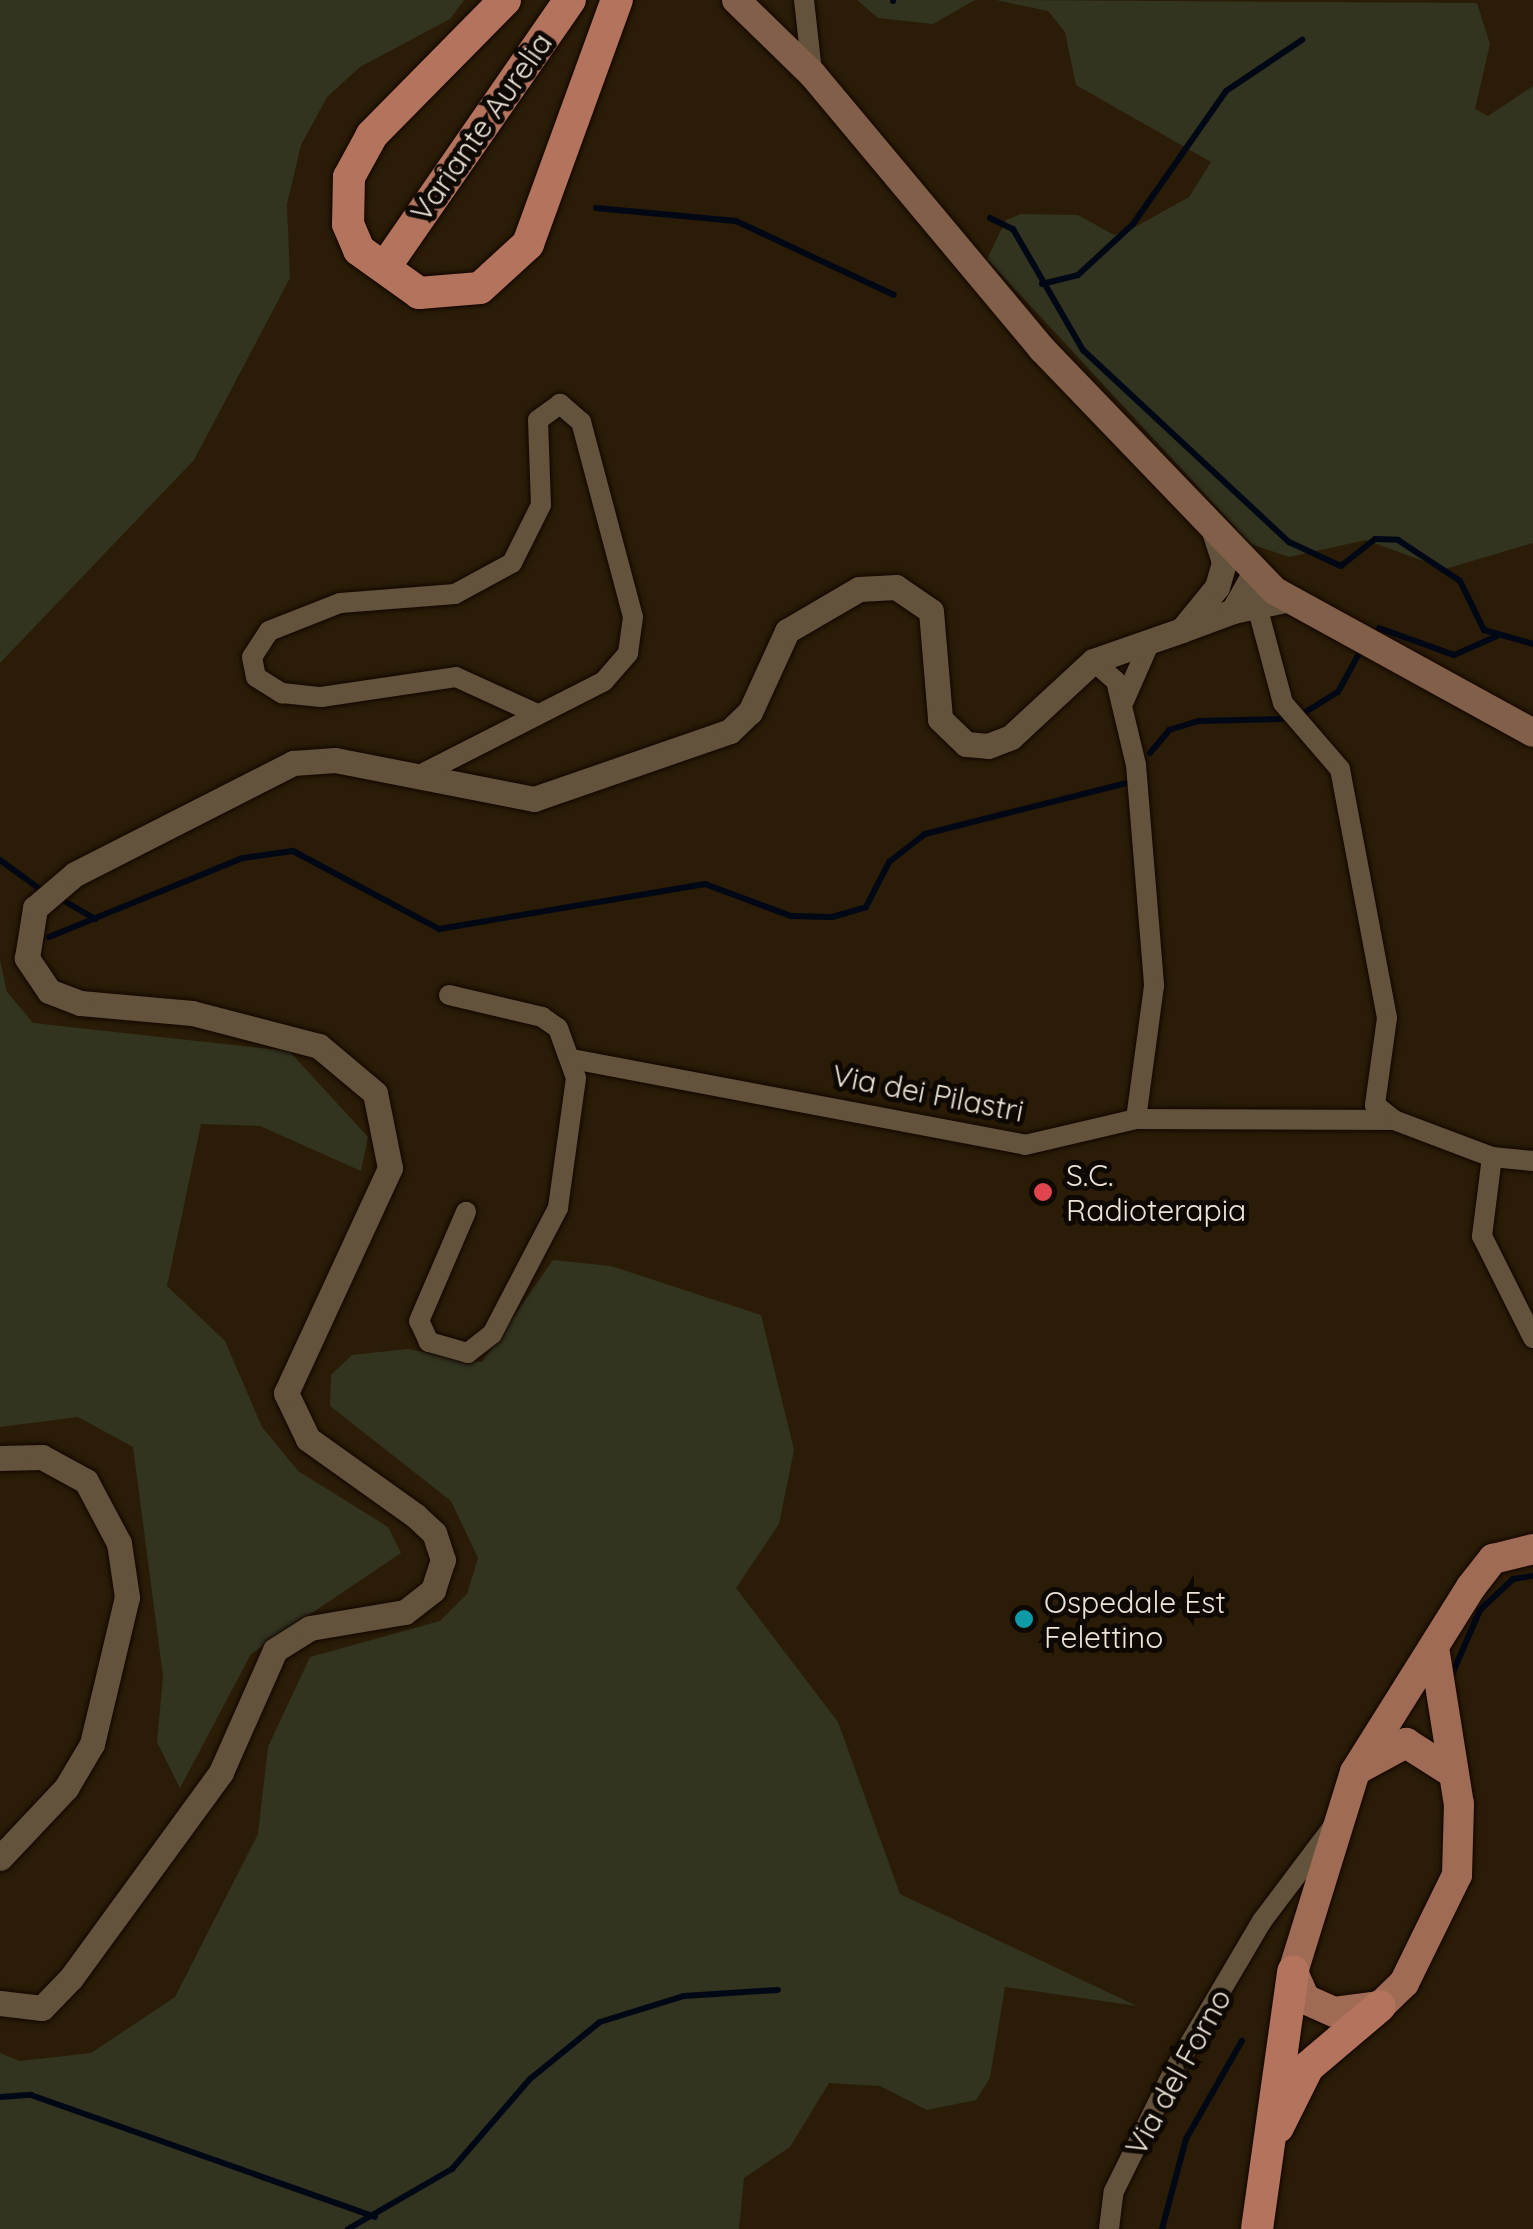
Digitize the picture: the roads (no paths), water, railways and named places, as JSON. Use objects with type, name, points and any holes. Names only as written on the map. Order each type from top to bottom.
[{"type":"highway","points":[[505,0],[362,148],[346,208],[359,250],[404,288],[450,295],[507,270],[544,212],[617,0]]},
{"type":"highway","points":[[488,117],[539,0]]},
{"type":"highway","name":"Variante Aurelia","points":[[394,254],[570,0]]},
{"type":"highway","points":[[1257,2229],[1294,1972]]},
{"type":"highway","points":[[1272,2140],[1308,2067],[1380,2006]]},
{"type":"main road","points":[[736,0],[813,75],[1042,349],[1252,569],[1290,599],[1533,733]]},
{"type":"main road","points":[[1434,1647],[1454,1774],[1457,1874],[1443,1919],[1380,2006],[1356,2014],[1323,2008],[1305,1999],[1294,1972],[1354,1772],[1434,1647],[1494,1559],[1533,1549]]},
{"type":"main road","points":[[1354,1772],[1406,1744],[1454,1774]]},
{"type":"street","points":[[804,0],[813,75]]},
{"type":"street","points":[[414,778],[604,682],[633,636],[581,422],[560,404],[538,420],[541,505],[512,563],[455,594],[340,603],[269,631],[252,656],[256,677],[282,693],[321,697],[456,677],[535,714]]},
{"type":"street","points":[[1182,630],[1217,587],[1224,562],[1213,528]]},
{"type":"street","points":[[1217,587],[1252,569]]},
{"type":"street","points":[[1252,569],[1245,608],[1275,678],[1296,722],[1317,734],[1340,769],[1387,1018],[1375,1106],[1394,1120]]},
{"type":"street","points":[[0,2003],[42,2008],[71,1978],[222,1772],[275,1650],[310,1628],[405,1612],[439,1576],[434,1533],[308,1439],[289,1410],[287,1382],[381,1198],[391,1141],[364,1077],[283,1037],[49,991],[27,958],[36,908],[75,874],[292,763],[335,760],[534,799],[730,731],[750,712],[787,630],[859,589],[896,587],[930,610],[936,704],[966,744],[1011,737],[1093,661],[1245,608],[1290,599]]},
{"type":"street","points":[[1136,1119],[1154,986],[1124,701],[1149,644]]},
{"type":"street","points":[[1093,661],[1124,701]]},
{"type":"street","points":[[449,995],[509,1008],[558,1028],[572,1059],[567,1182],[492,1334],[468,1353],[429,1342],[419,1320],[466,1212]]},
{"type":"street","name":"Via dei Pilastri","points":[[572,1059],[1025,1145],[1136,1119],[1394,1120],[1492,1157],[1533,1162]]},
{"type":"street","points":[[1492,1157],[1482,1236],[1533,1338]]},
{"type":"street","points":[[0,1458],[42,1456],[86,1481],[119,1543],[127,1597],[119,1660],[92,1744],[66,1788],[0,1858]]},
{"type":"street","name":"Via del Forno","points":[[1109,2229],[1114,2192],[1262,1921],[1336,1822]]},
{"type":"street","points":[[1262,1921],[1292,1916],[1302,1937]]},
{"type":"waterway","points":[[1042,284],[1078,275],[1133,224],[1226,91],[1302,40]]},
{"type":"waterway","points":[[596,208],[736,221],[894,295]]},
{"type":"waterway","points":[[990,218],[1013,229],[1083,350],[1289,542],[1341,566],[1375,539],[1398,540],[1460,581],[1484,630],[1533,644]]},
{"type":"waterway","points":[[1379,628],[1454,655],[1497,636]]},
{"type":"waterway","points":[[1304,713],[1338,692],[1361,650]]},
{"type":"waterway","points":[[1150,753],[1169,730],[1199,721],[1282,719]]},
{"type":"waterway","points":[[49,937],[243,858],[293,851],[439,929],[705,884],[791,916],[832,917],[866,907],[889,862],[925,834],[1126,783]]},
{"type":"waterway","points":[[0,860],[37,887]]},
{"type":"waterway","points":[[66,902],[96,919]]},
{"type":"waterway","points":[[1450,1679],[1480,1610],[1513,1579],[1533,1576]]},
{"type":"waterway","points":[[348,2229],[452,2169],[530,2079],[600,2022],[684,1996],[778,1990]]},
{"type":"waterway","points":[[1162,2229],[1186,2139],[1242,2041]]},
{"type":"waterway","points":[[0,2097],[31,2095],[375,2217]]},
{"type":"place","name":"S.C. Radioterapia","points":[[1043,1192]]},
{"type":"place","name":"Ospedale Est Felettino","points":[[1024,1619]]}]
